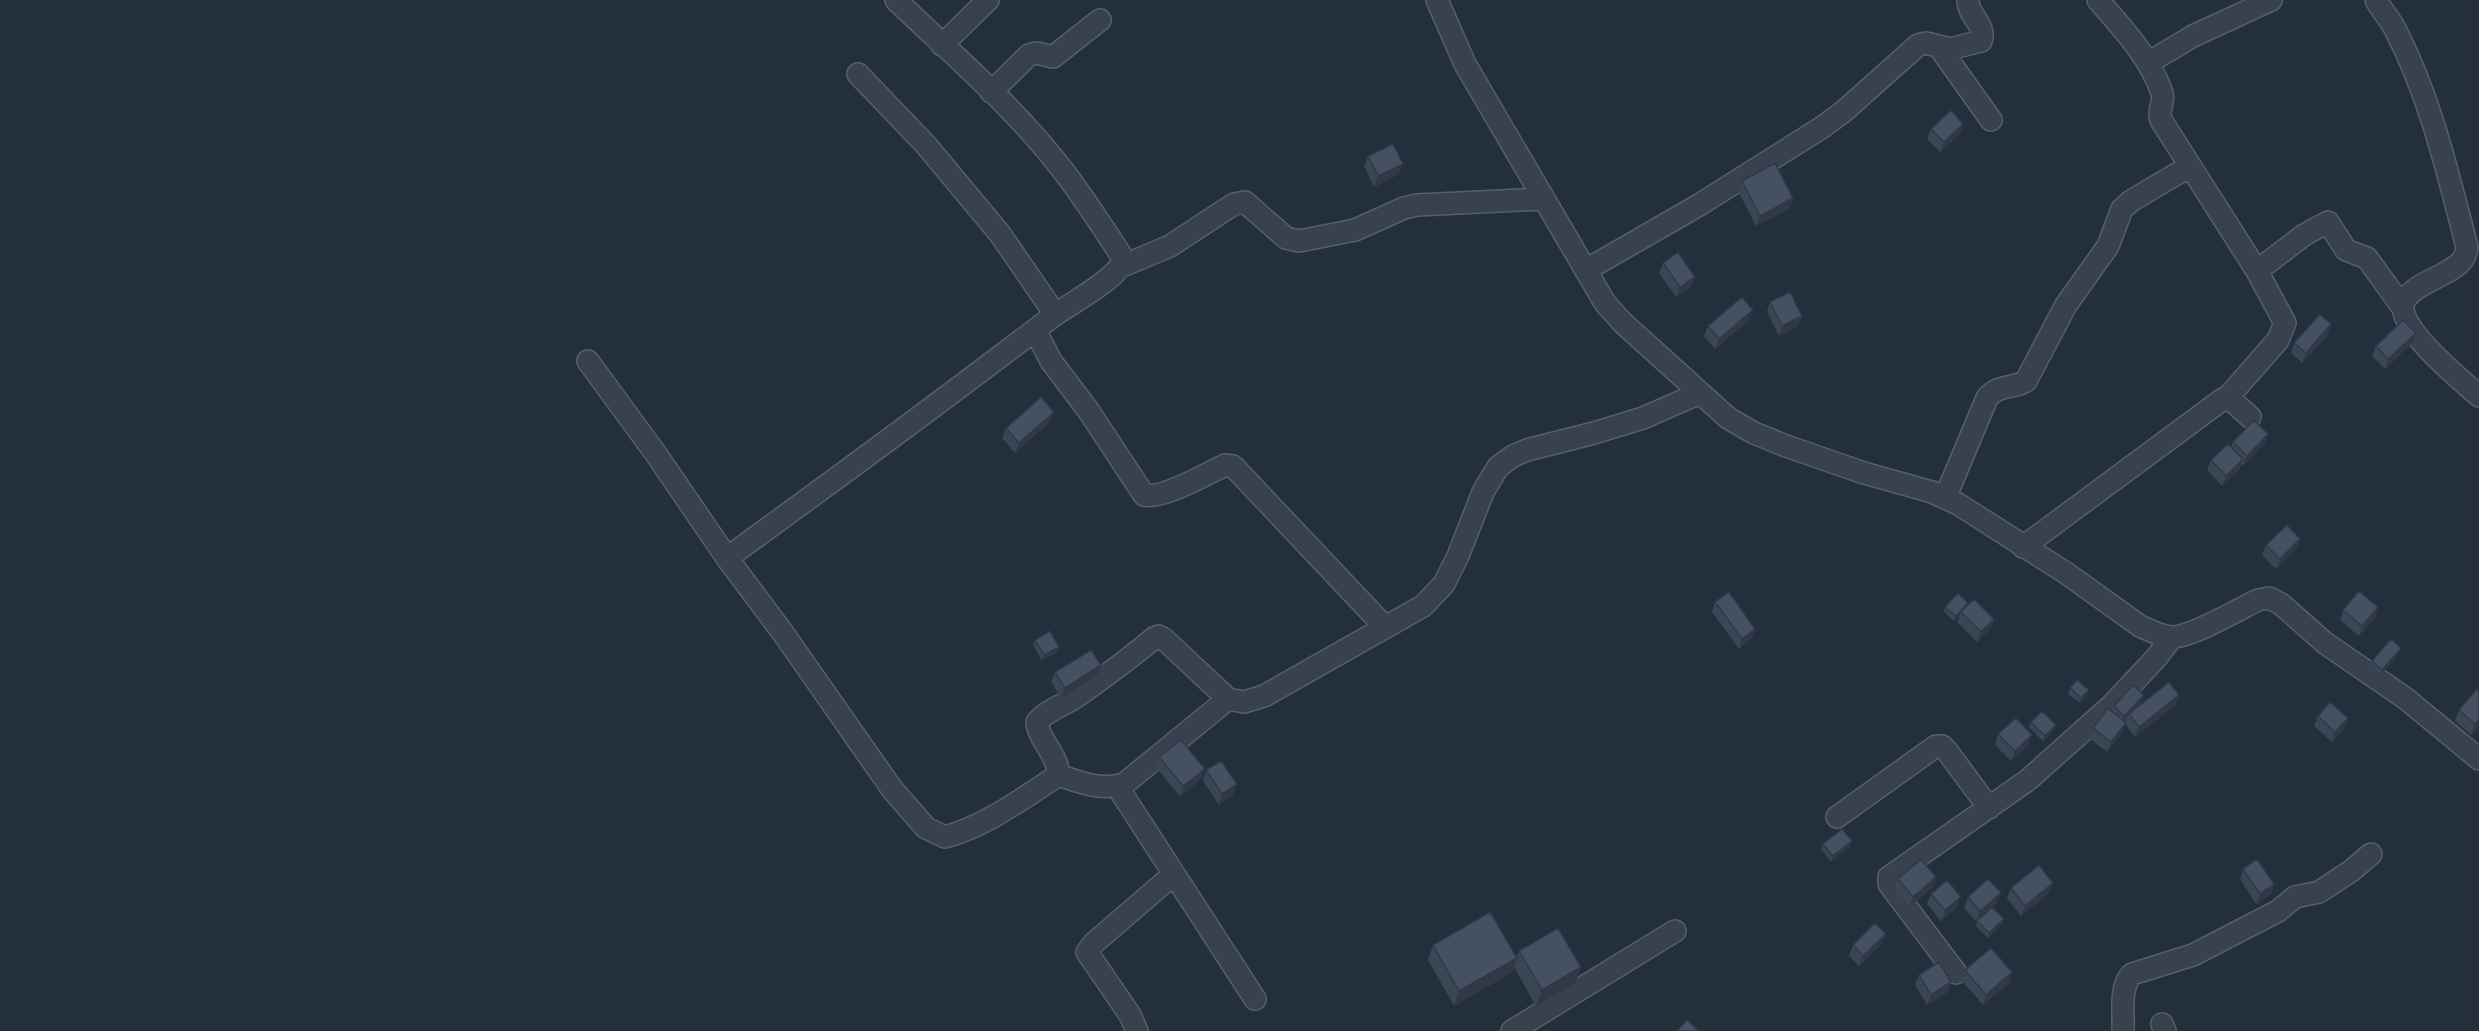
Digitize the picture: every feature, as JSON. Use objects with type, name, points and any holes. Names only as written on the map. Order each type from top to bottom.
[{"type":"street","points":[[896,0],[1019,120],[1060,166],[1121,255],[1123,261],[1120,267]]},
{"type":"street","points":[[942,45],[988,0]]},
{"type":"street","points":[[1437,0],[1465,64],[1612,313],[1728,418],[1754,434],[1864,473],[1946,498],[2066,573],[2140,626],[2172,637],[2190,632],[2258,600],[2269,598],[2281,604],[2342,656],[2405,698],[2479,759]]},
{"type":"street","points":[[1586,270],[1700,205],[1821,128],[1843,112],[1918,45],[1926,42],[1939,47],[1959,48],[1981,41],[1982,30],[1968,6],[1968,0]]},
{"type":"street","points":[[2023,547],[2228,397],[2278,340],[2285,323],[2256,271],[2159,114],[2163,96],[2148,63],[2098,0]]},
{"type":"street","points":[[2148,63],[2193,36],[2271,0]]},
{"type":"street","points":[[2376,0],[2397,32],[2425,99],[2439,139],[2467,247],[2463,261],[2411,293],[2404,302],[2403,308]]},
{"type":"street","points":[[991,92],[1029,55],[1037,53],[1053,57],[1100,20]]},
{"type":"street","points":[[1939,47],[1991,120]]},
{"type":"street","points":[[858,74],[926,145],[1000,234],[1055,314]]},
{"type":"street","points":[[1946,498],[1987,398],[1999,388],[2020,385],[2026,381],[2075,289],[2108,246],[2122,209],[2130,201],[2190,166]]},
{"type":"street","points":[[727,558],[913,424],[1055,314],[1120,267],[1170,246],[1240,202],[1249,205],[1286,238],[1299,241],[1355,230],[1417,205],[1544,199]]},
{"type":"street","points":[[2256,271],[2304,235],[2328,222],[2346,250],[2367,258],[2403,308],[2416,334],[2431,352],[2479,396]]},
{"type":"street","points":[[1035,330],[1051,361],[1088,411],[1143,495],[1171,490],[1225,465],[1233,466],[1385,627]]},
{"type":"street","points":[[588,361],[892,789],[926,828],[936,835],[945,837],[971,828],[997,815],[1058,775]]},
{"type":"street","points":[[1058,775],[1058,767],[1038,729],[1037,722],[1042,716],[1073,699],[1154,638],[1159,636],[1164,639],[1228,699],[1244,702],[1264,696],[1423,606],[1444,584],[1458,556],[1483,492],[1498,467],[1513,456],[1642,418],[1700,393]]},
{"type":"street","points":[[2228,397],[2250,417]]},
{"type":"street","points":[[1956,973],[1889,884],[1889,877],[2028,780],[2112,705],[2157,657],[2172,637]]},
{"type":"street","points":[[1058,775],[1099,788],[1117,786],[1134,778],[1228,699]]},
{"type":"street","points":[[1837,817],[1936,746],[1942,746],[1947,751],[1989,808]]},
{"type":"street","points":[[1117,786],[1254,999]]},
{"type":"street","points":[[2123,1031],[2124,988],[2132,974],[2193,956],[2278,911],[2295,897],[2319,892],[2351,871],[2371,854]]},
{"type":"street","points":[[1137,1031],[1130,1016],[1087,952],[1094,943],[1174,874]]},
{"type":"street","points":[[1512,1031],[1675,931]]},
{"type":"building","points":[[1951,110],[1963,124],[1944,142],[1931,129]]},
{"type":"building","points":[[1393,144],[1403,164],[1378,176],[1368,156]]},
{"type":"building","points":[[1775,163],[1793,198],[1760,216],[1742,181]]},
{"type":"building","points":[[1678,252],[1695,277],[1680,287],[1663,263]]},
{"type":"building","points":[[1790,292],[1802,316],[1782,326],[1770,302]]},
{"type":"building","points":[[1742,297],[1753,310],[1719,339],[1708,326]]},
{"type":"building","points":[[2320,314],[2331,324],[2306,353],[2294,343]]},
{"type":"building","points":[[2403,320],[2416,333],[2388,359],[2376,346]]},
{"type":"building","points":[[1041,397],[1054,412],[1019,443],[1006,428]]},
{"type":"building","points":[[2254,420],[2268,434],[2247,456],[2233,442]]},
{"type":"building","points":[[2228,444],[2243,459],[2226,476],[2211,460]]},
{"type":"building","points":[[2287,525],[2300,539],[2280,559],[2266,545]]},
{"type":"building","points":[[2359,591],[2378,607],[2362,626],[2343,610]]},
{"type":"building","points":[[1729,592],[1755,629],[1742,639],[1715,602]]},
{"type":"building","points":[[1958,593],[1968,603],[1956,616],[1945,607]]},
{"type":"building","points":[[1974,599],[1994,619],[1981,632],[1961,612]]},
{"type":"building","points":[[1050,631],[1059,647],[1044,655],[1035,640]]},
{"type":"building","points":[[2391,639],[2401,648],[2382,670],[2372,661]]},
{"type":"building","points":[[1091,650],[1101,665],[1065,688],[1055,672]]},
{"type":"building","points":[[2077,680],[2089,690],[2081,698],[2070,688]]},
{"type":"building","points":[[2169,682],[2179,695],[2139,727],[2129,714]]},
{"type":"building","points":[[2133,685],[2144,695],[2124,716],[2114,706]]},
{"type":"building","points":[[2477,689],[2479,691],[2479,720],[2475,724],[2459,710]]},
{"type":"building","points":[[2330,702],[2348,718],[2335,732],[2318,716]]},
{"type":"building","points":[[2108,708],[2126,723],[2111,742],[2093,728]]},
{"type":"building","points":[[2042,711],[2056,725],[2045,736],[2031,722]]},
{"type":"building","points":[[2016,718],[2032,735],[2015,751],[1998,734]]},
{"type":"building","points":[[1181,740],[1205,769],[1183,786],[1159,757]]},
{"type":"building","points":[[1221,761],[1237,784],[1222,794],[1206,770]]},
{"type":"building","points":[[1842,829],[1852,841],[1833,856],[1823,844]]},
{"type":"building","points":[[1921,859],[1936,877],[1913,897],[1898,879]]},
{"type":"building","points":[[2257,859],[2274,884],[2260,894],[2243,869]]},
{"type":"building","points":[[2039,865],[2053,883],[2025,906],[2011,888]]},
{"type":"building","points":[[1988,879],[2001,893],[1980,911],[1968,897]]},
{"type":"building","points":[[1947,880],[1961,897],[1945,910],[1931,894]]},
{"type":"building","points":[[1992,907],[2004,919],[1989,933],[1977,921]]},
{"type":"building","points":[[1490,912],[1517,958],[1459,991],[1433,945]]},
{"type":"building","points":[[1875,923],[1886,934],[1863,956],[1853,945]]},
{"type":"building","points":[[1558,928],[1581,967],[1542,990],[1519,951]]},
{"type":"building","points":[[1991,948],[2012,972],[1986,995],[1965,970]]},
{"type":"building","points":[[1939,962],[1951,982],[1931,995],[1919,975]]},
{"type":"building","points":[[1687,1020],[1699,1031],[1677,1031]]}]
